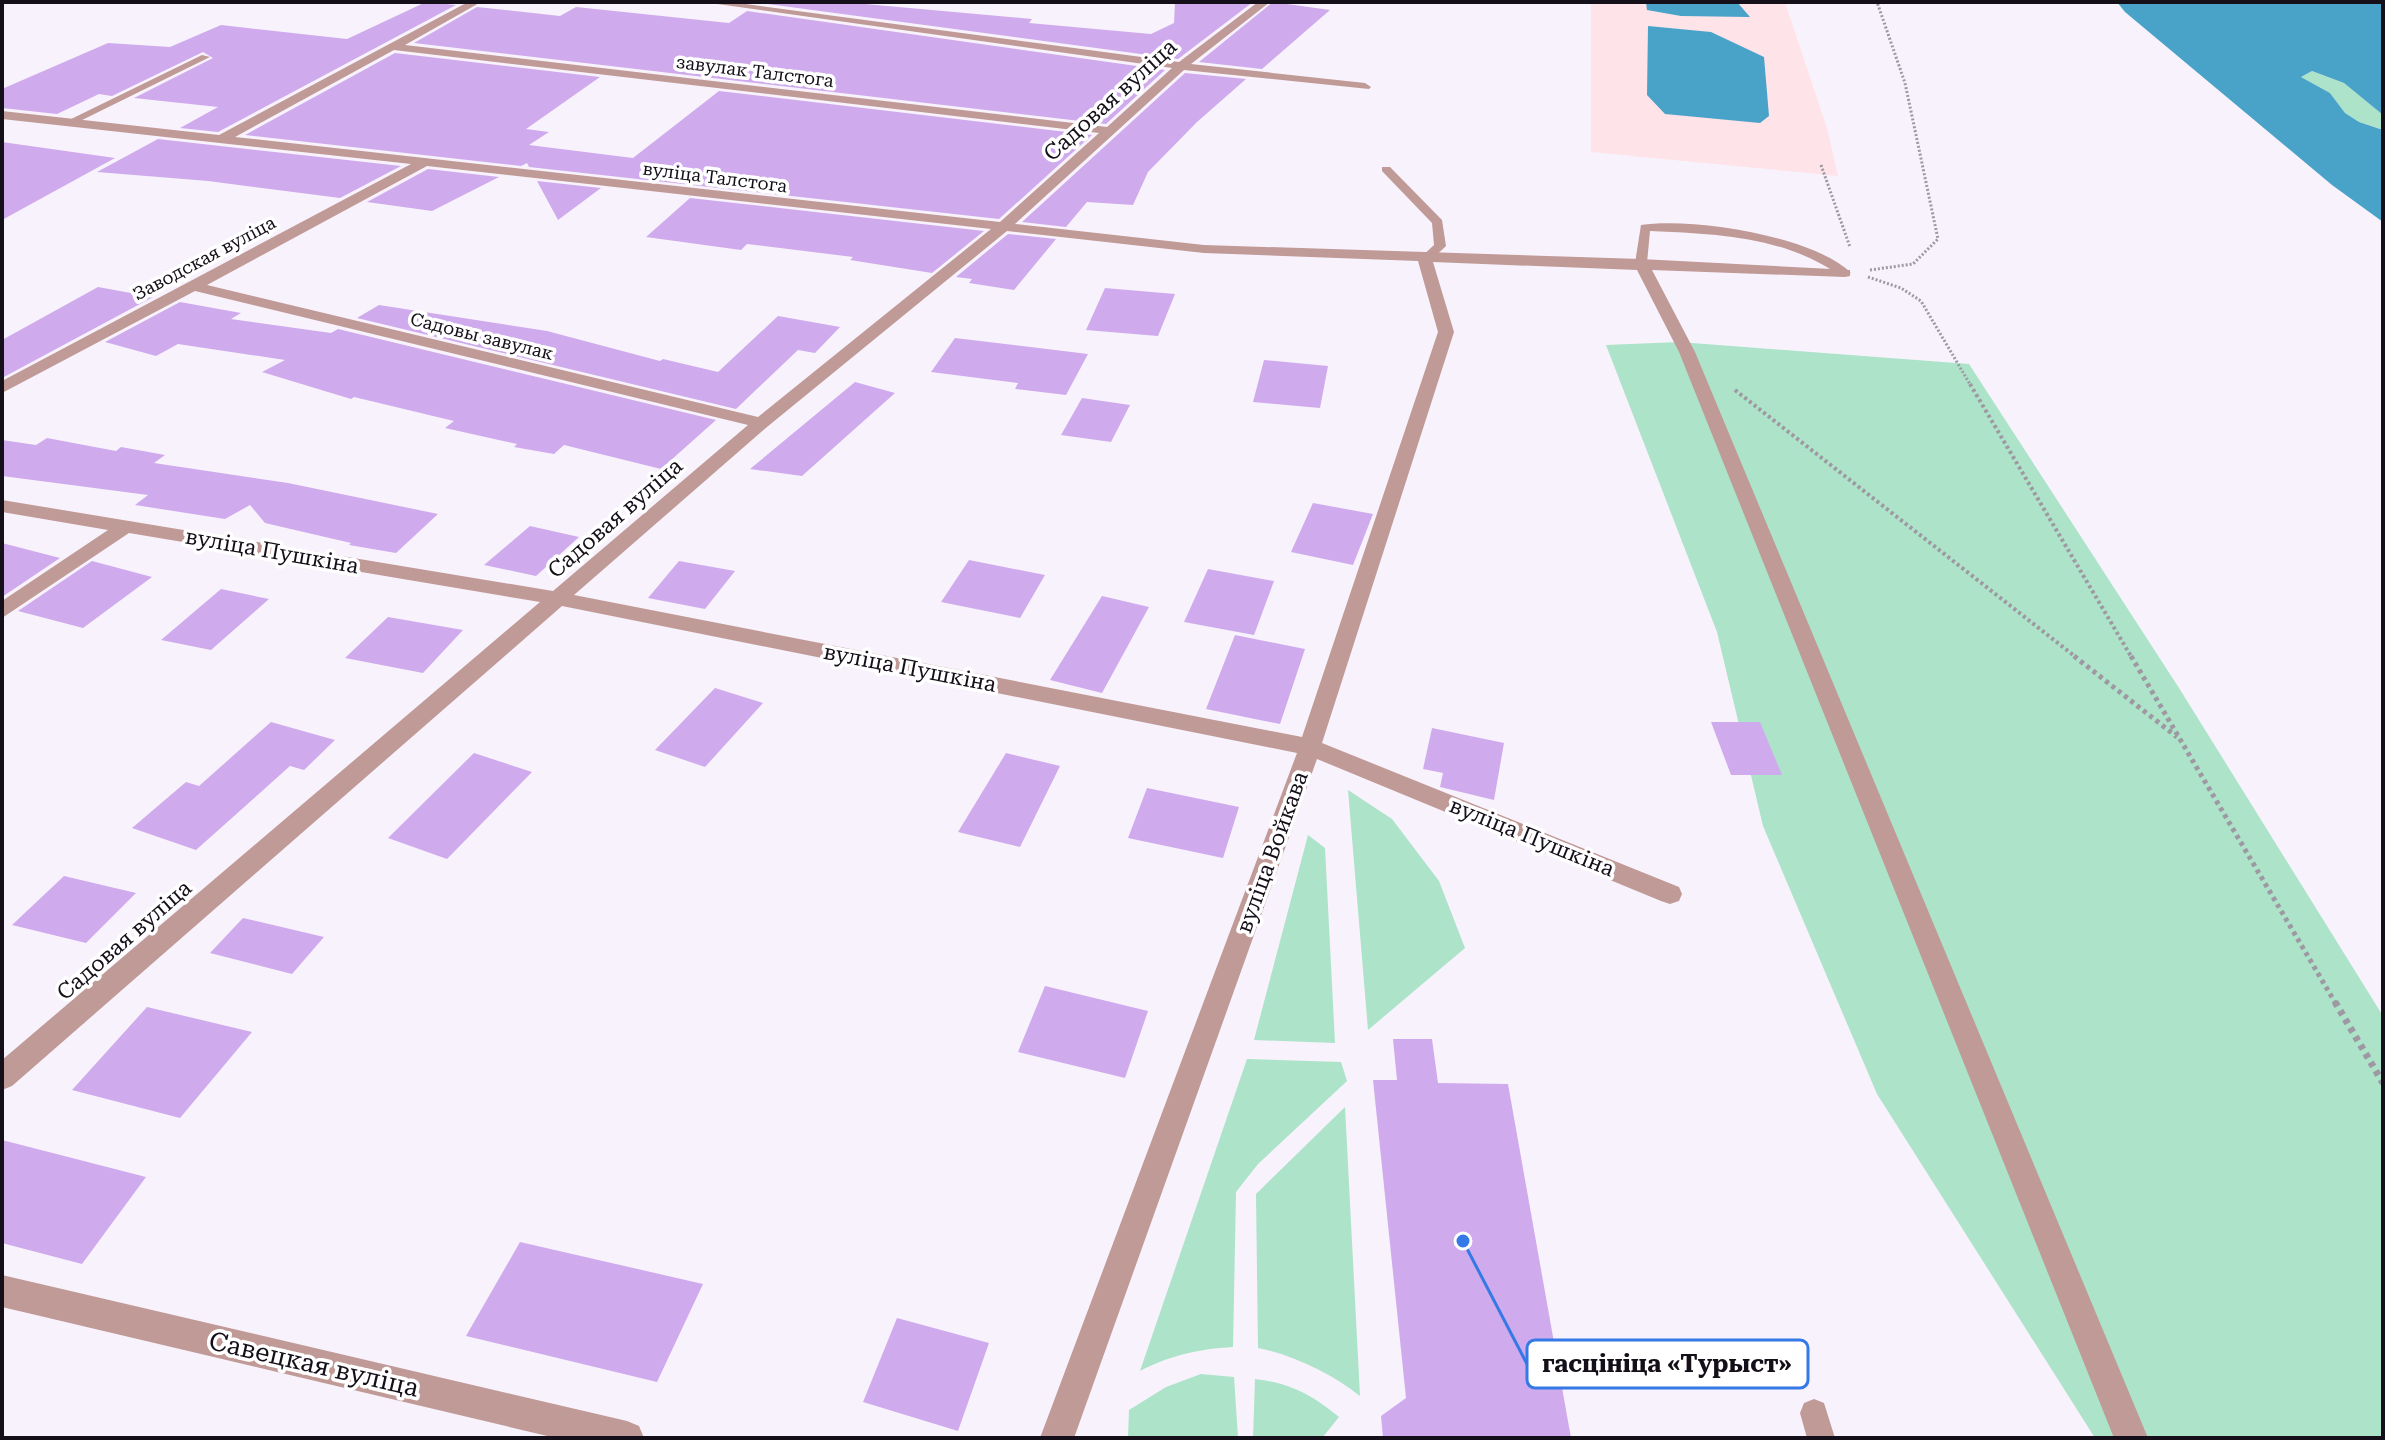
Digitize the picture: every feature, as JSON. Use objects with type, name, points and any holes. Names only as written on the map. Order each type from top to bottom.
[{"type":"street","points":[[224,138],[476,2]]},
{"type":"street","points":[[708,2],[1181,66],[1365,87]]},
{"type":"street","name":"Садовая вуліца","points":[[2,1077],[761,423],[1002,228],[1181,66],[1265,2]]},
{"type":"street","name":"завулак Талстога","points":[[393,47],[1112,131]]},
{"type":"street","name":"вуліца Талстога","points":[[2,115],[1204,249],[1425,259],[1839,268]]},
{"type":"street","name":"Заводская вуліца","points":[[2,388],[425,162]]},
{"type":"street","name":"вуліца Войкава","points":[[1057,1438],[1310,747],[1446,332],[1425,259]]},
{"type":"street","points":[[1641,263],[1687,352],[2131,1438]]},
{"type":"street","name":"Садовы завулак","points":[[194,286],[761,423]]},
{"type":"street","name":"вуліца Пушкіна","points":[[2,506],[559,599],[1310,747],[1670,894]]},
{"type":"street","points":[[2,611],[125,527]]},
{"type":"street","name":"Савецкая вуліца","points":[[2,1291],[627,1438]]},
{"type":"lane","points":[[70,122],[205,57]]},
{"type":"lane","points":[[1386,169],[1438,222],[1440,246],[1425,259]]},
{"type":"lane","points":[[1641,263],[1645,227],[1746,232],[1839,268]]},
{"type":"path","points":[[1839,268],[1913,264],[1938,239],[1905,83],[1877,2]]},
{"type":"path","points":[[1821,165],[1850,246],[1847,258],[1839,268]]},
{"type":"path","points":[[1839,268],[1888,283],[1921,301],[2383,1083]]},
{"type":"path","points":[[1687,352],[2180,739]]},
{"type":"shaded area","points":[[1591,2],[1785,2],[1827,128],[1838,176],[1591,152]]},
{"type":"green space","points":[[2312,71],[2344,83],[2383,115],[2383,130],[2359,122],[2345,113],[2330,93],[2301,77]]},
{"type":"green space","points":[[1679,342],[1969,364],[2179,688],[2383,1016],[2383,1438],[2095,1438],[1877,1094],[1763,826],[1717,632],[1606,345]]},
{"type":"green space","points":[[1348,790],[1392,819],[1439,881],[1465,948],[1368,1030]]},
{"type":"green space","points":[[1308,835],[1325,848],[1335,1043],[1254,1040]]},
{"type":"green space","points":[[1247,1059],[1341,1062],[1347,1081],[1258,1164],[1236,1192],[1233,1347],[1185,1354],[1140,1371]]},
{"type":"green space","points":[[1345,1107],[1360,1396],[1312,1366],[1258,1348],[1256,1194]]},
{"type":"green space","points":[[1201,1374],[1234,1377],[1238,1438],[1128,1438],[1129,1410],[1166,1387]]},
{"type":"green space","points":[[1255,1379],[1300,1391],[1339,1417],[1322,1438],[1253,1438]]},
{"type":"water","points":[[1646,2],[1737,2],[1750,17],[1681,16],[1647,10]]},
{"type":"water","points":[[2117,2],[2383,2],[2383,115],[2344,83],[2312,71],[2301,77],[2330,93],[2345,113],[2359,122],[2383,130],[2383,222],[2332,185],[2125,12]]},
{"type":"water","points":[[1648,26],[1711,32],[1764,57],[1769,116],[1760,123],[1665,114],[1647,95]]},
{"type":"building","points":[[426,2],[456,5],[218,132],[180,128],[218,107],[134,98],[213,58],[203,52],[112,96],[99,94],[57,114],[2,108],[2,89],[108,43],[170,47],[221,25],[347,39]]},
{"type":"building","points":[[843,2],[1032,19],[1029,23],[1151,34],[1174,23],[1175,2],[1253,2],[1178,59],[761,3]]},
{"type":"building","points":[[1273,2],[1330,10],[1262,69],[1199,62]]},
{"type":"building","points":[[477,7],[560,16],[576,7],[729,23],[747,11],[1165,70],[1106,124],[414,43]]},
{"type":"building","points":[[395,53],[600,77],[526,129],[549,132],[529,145],[633,158],[719,91],[1092,135],[999,219],[529,167],[527,163],[521,166],[245,135]]},
{"type":"building","points":[[1185,73],[1246,79],[1197,122],[1148,172],[1133,205],[1087,202],[1066,227],[1022,222]]},
{"type":"building","points":[[158,139],[401,166],[340,198],[208,181],[97,172]]},
{"type":"building","points":[[2,142],[115,158],[2,220]]},
{"type":"building","points":[[428,169],[499,177],[432,211],[367,202]]},
{"type":"building","points":[[537,181],[601,188],[558,220]]},
{"type":"building","points":[[690,198],[984,231],[932,273],[850,260],[853,257],[747,244],[741,250],[646,237]]},
{"type":"building","points":[[1008,234],[1056,239],[1014,290],[969,283],[972,279],[956,277]]},
{"type":"building","points":[[98,287],[153,297],[2,378],[2,340]]},
{"type":"building","points":[[1105,288],[1175,294],[1158,336],[1086,330]]},
{"type":"building","points":[[180,302],[241,313],[231,319],[331,333],[338,329],[716,420],[661,469],[564,445],[554,454],[514,447],[517,444],[445,428],[454,421],[354,397],[351,399],[262,372],[285,360],[178,344],[156,356],[105,342]]},
{"type":"building","points":[[379,305],[547,331],[660,361],[663,359],[718,372],[778,316],[840,327],[815,353],[798,350],[736,409],[357,318]]},
{"type":"building","points":[[955,338],[1088,354],[1066,395],[1015,389],[1018,383],[931,372]]},
{"type":"building","points":[[1264,360],[1328,366],[1320,408],[1253,402]]},
{"type":"building","points":[[855,382],[895,393],[802,476],[750,469]]},
{"type":"building","points":[[1082,398],[1130,405],[1111,442],[1061,435]]},
{"type":"building","points":[[47,438],[116,451],[121,447],[165,455],[154,463],[288,483],[438,514],[396,553],[349,545],[351,543],[265,523],[250,505],[225,519],[135,505],[148,495],[2,476],[2,440],[36,445]]},
{"type":"building","points":[[1313,503],[1373,514],[1353,565],[1291,552]]},
{"type":"building","points":[[530,526],[579,537],[536,576],[484,565]]},
{"type":"building","points":[[2,543],[60,558],[2,597]]},
{"type":"building","points":[[969,560],[1045,575],[1020,618],[941,602]]},
{"type":"building","points":[[92,561],[152,577],[83,628],[18,611]]},
{"type":"building","points":[[679,561],[735,571],[705,609],[648,598]]},
{"type":"building","points":[[1208,569],[1274,581],[1254,635],[1184,622]]},
{"type":"building","points":[[221,589],[269,599],[211,650],[161,640]]},
{"type":"building","points":[[1102,596],[1149,607],[1102,693],[1050,680]]},
{"type":"building","points":[[388,617],[463,630],[423,673],[345,658]]},
{"type":"building","points":[[1235,635],[1305,649],[1280,724],[1206,709]]},
{"type":"building","points":[[715,688],[763,703],[705,767],[655,750]]},
{"type":"building","points":[[271,722],[335,740],[304,770],[290,766],[196,850],[132,828],[186,782],[199,786]]},
{"type":"building","points":[[1711,722],[1760,722],[1782,775],[1731,775]]},
{"type":"building","points":[[1432,728],[1504,743],[1494,800],[1440,787],[1443,773],[1423,769]]},
{"type":"building","points":[[474,753],[532,772],[447,859],[388,838]]},
{"type":"building","points":[[1006,753],[1060,766],[1020,847],[958,832]]},
{"type":"building","points":[[1147,788],[1239,807],[1223,858],[1128,838]]},
{"type":"building","points":[[64,876],[136,893],[86,943],[12,925]]},
{"type":"building","points":[[243,918],[324,937],[292,974],[210,953]]},
{"type":"building","points":[[1045,986],[1148,1011],[1125,1078],[1018,1052]]},
{"type":"building","points":[[147,1007],[252,1032],[180,1118],[72,1090]]},
{"type":"building","points":[[1393,1039],[1432,1039],[1438,1083],[1508,1084],[1571,1438],[1383,1438],[1381,1416],[1406,1398],[1373,1080],[1397,1080]]},
{"type":"building","points":[[2,1140],[146,1177],[82,1264],[2,1243]]},
{"type":"building","points":[[520,1242],[703,1284],[657,1382],[466,1336]]},
{"type":"building","points":[[897,1318],[989,1343],[958,1431],[863,1402]]},
{"type":"place","name":"гасцініца «Турыст»","points":[[1463,1241]]}]
